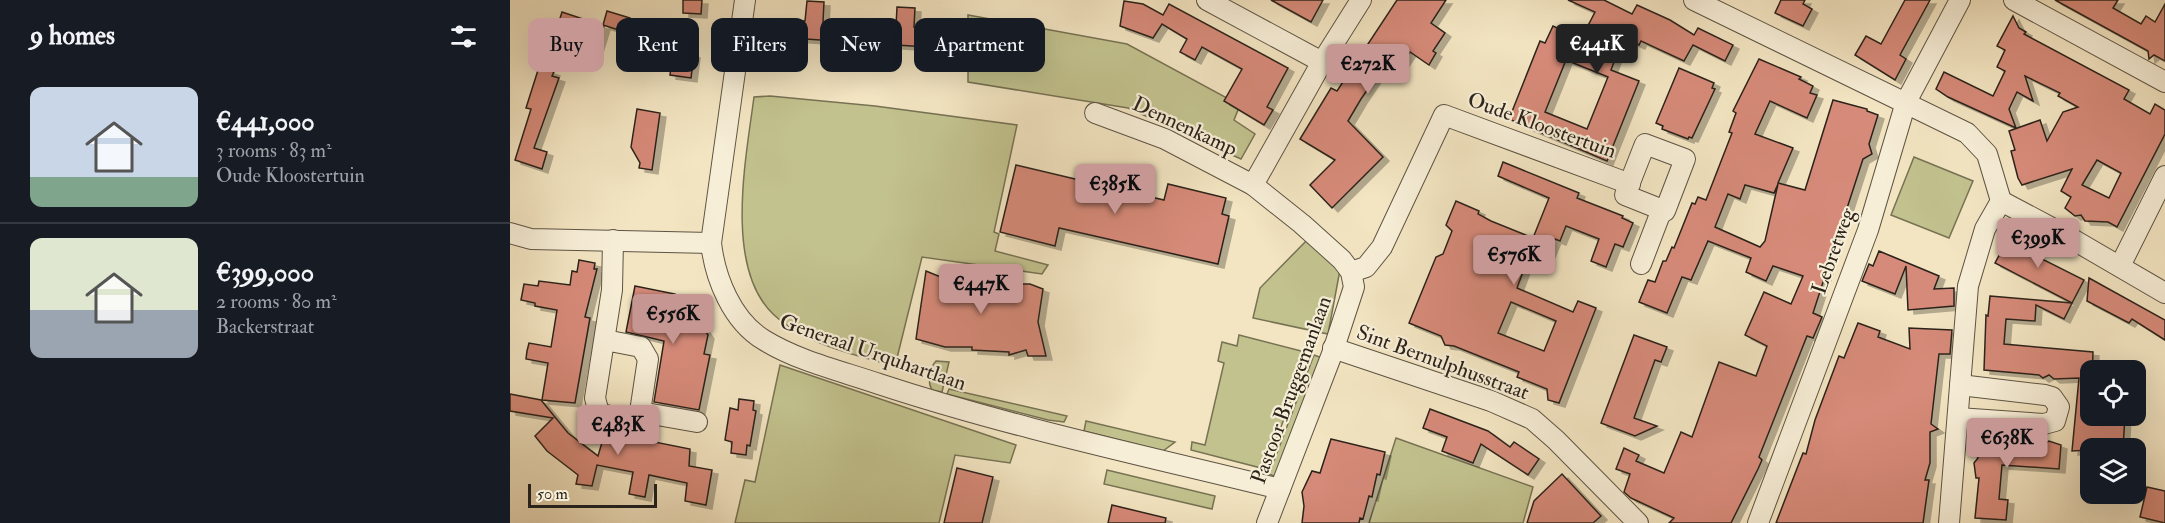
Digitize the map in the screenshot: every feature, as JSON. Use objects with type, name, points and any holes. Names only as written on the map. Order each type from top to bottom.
[{"type":"street","name":"Generaal Urquhartlaan","points":[[745,0],[711,243],[722,286],[732,307],[746,325],[763,340],[807,359],[908,394],[1280,489]]},
{"type":"street","points":[[1208,0],[1322,62]]},
{"type":"street","points":[[1253,185],[1322,62],[1361,0]]},
{"type":"street","points":[[1694,0],[1731,8],[1967,133],[1987,154],[2001,201],[2165,293]]},
{"type":"street","name":"Lebretweg","points":[[1758,523],[1868,230],[1906,102],[1960,0]]},
{"type":"street","points":[[2014,0],[2165,82]]},
{"type":"street","name":"Dennenkamp","points":[[1095,112],[1165,139],[1253,185],[1302,224],[1351,272]]},
{"type":"street","name":"Oude Kloostertuin","points":[[1351,272],[1366,267],[1382,247],[1444,115],[1630,184]]},
{"type":"street","name":"Oude Kloostertuin","points":[[1646,144],[1685,159],[1665,211],[1662,210],[1625,195],[1646,144]]},
{"type":"street","points":[[2120,266],[2165,176]]},
{"type":"street","points":[[1949,523],[1970,277],[1985,229],[2001,201]]},
{"type":"street","name":"Oude Kloostertuin","points":[[1641,264],[1662,210]]},
{"type":"street","points":[[510,233],[531,239],[711,243]]},
{"type":"street","points":[[613,240],[612,290],[595,398],[599,413],[624,420],[640,412],[697,422]]},
{"type":"street","name":"Pastoor Bruggemanlaan","points":[[1267,523],[1351,300],[1354,287],[1351,272]]},
{"type":"street","points":[[605,340],[640,347],[648,359],[640,412]]},
{"type":"street","name":"Sint Bernulphusstraat","points":[[1333,348],[1491,401],[1532,419],[1556,440],[1638,523]]},
{"type":"street","points":[[1958,418],[2049,424],[2055,421],[2059,408],[2052,397],[2045,395],[1960,385]]},
{"type":"green space","points":[[968,15],[984,18],[968,18]]},
{"type":"green space","points":[[1045,29],[1127,44],[1240,105],[1234,120],[1255,134],[1241,159],[1128,108],[968,82],[968,72],[1045,72]]},
{"type":"green space","points":[[770,96],[875,106],[1017,125],[994,232],[999,234],[995,251],[1048,265],[1042,274],[922,257],[895,366],[831,347],[800,333],[773,314],[758,294],[748,269],[743,241],[744,180],[754,97]]},
{"type":"green space","points":[[1914,157],[1973,181],[1949,238],[1891,215]]},
{"type":"green space","points":[[1309,238],[1340,270],[1328,334],[1253,318],[1260,288]]},
{"type":"green space","points":[[1239,335],[1309,353],[1265,469],[1191,450],[1192,442],[1205,445],[1224,363],[1218,361],[1222,342],[1237,346]]},
{"type":"green space","points":[[1314,355],[1322,358],[1276,477],[1269,474]]},
{"type":"green space","points":[[936,361],[949,362],[942,392],[932,390],[929,379]]},
{"type":"green space","points":[[780,365],[1016,445],[1010,463],[955,455],[939,523],[735,523],[745,480],[755,482]]},
{"type":"green space","points":[[949,389],[1067,416],[1064,422],[1048,420],[947,394]]},
{"type":"green space","points":[[1086,421],[1175,442],[1163,451],[1084,431]]},
{"type":"green space","points":[[1396,438],[1533,487],[1523,523],[1369,523]]},
{"type":"green space","points":[[1107,470],[1215,496],[1212,509],[1104,484]]},
{"type":"building","points":[[683,0],[702,0],[701,14],[683,13]]},
{"type":"building","points":[[1271,0],[1323,0],[1311,22]]},
{"type":"building","points":[[1397,0],[1446,0],[1431,23],[1445,33],[1433,51],[1436,53],[1429,65],[1410,52],[1397,71],[1385,64],[1361,99],[1348,121],[1383,157],[1332,208],[1310,185],[1335,160],[1300,139],[1331,88],[1337,91]]},
{"type":"building","points":[[1568,0],[1604,0],[1632,14],[1637,5],[1670,20],[1694,35],[1698,28],[1733,45],[1725,61],[1693,45],[1684,61],[1641,41],[1639,45],[1623,38],[1611,70],[1639,81],[1607,161],[1509,119],[1540,41],[1545,43],[1553,26],[1581,39],[1595,12]],"holes":[[[1566,60],[1608,77],[1587,129],[1545,112]]]},
{"type":"building","points":[[1781,0],[1805,0],[1803,4],[1812,9],[1803,26],[1775,13]]},
{"type":"building","points":[[1905,0],[1930,0],[1900,55],[1906,59],[1895,80],[1855,55],[1866,36],[1881,44]]},
{"type":"building","points":[[2055,0],[2118,0],[2113,8],[2141,24],[2146,16],[2155,22],[2165,4],[2165,61],[2154,55],[2149,59],[2148,51]]},
{"type":"building","points":[[807,1],[824,2],[823,18],[820,18],[820,40],[808,39],[808,18],[805,18]]},
{"type":"building","points":[[1124,1],[1143,4],[1163,15],[1169,4],[1288,68],[1267,107],[1273,110],[1264,125],[1224,101],[1242,69],[1202,47],[1195,60],[1180,52],[1187,39],[1162,24],[1153,38],[1120,26]]},
{"type":"building","points":[[897,7],[915,8],[914,46],[902,45],[902,18],[896,18]]},
{"type":"building","points":[[607,11],[630,18],[616,18],[616,29],[604,25]]},
{"type":"building","points":[[562,12],[580,18],[560,18]]},
{"type":"building","points":[[2013,16],[2019,28],[2026,32],[2024,34],[2129,90],[2124,99],[2150,114],[2155,104],[2165,110],[2165,134],[2117,227],[2108,222],[2085,221],[2081,215],[2075,216],[2065,208],[2071,197],[2061,191],[2072,169],[2022,185],[2018,178],[2011,151],[2015,150],[2009,131],[2040,120],[2047,141],[2063,112],[2078,107],[2058,96],[2060,93],[2025,76],[2033,101],[2017,92],[2009,109],[2016,128],[1948,97],[1936,89],[1944,72],[1993,96],[2005,71],[1997,67],[2005,50],[1997,46]],"holes":[[[2097,160],[2121,173],[2109,198],[2082,185]]]},
{"type":"building","points":[[1759,59],[1801,77],[1799,79],[1813,86],[1810,93],[1817,95],[1807,118],[1770,101],[1755,134],[1793,148],[1778,183],[1805,190],[1833,100],[1867,109],[1878,115],[1869,144],[1872,154],[1863,159],[1813,313],[1822,317],[1813,338],[1807,336],[1759,457],[1762,460],[1731,523],[1669,523],[1674,518],[1631,498],[1624,492],[1630,474],[1616,469],[1624,448],[1639,455],[1636,461],[1664,473],[1681,432],[1692,437],[1719,362],[1756,376],[1767,346],[1745,335],[1764,292],[1791,304],[1803,276],[1773,266],[1766,281],[1746,272],[1751,258],[1708,241],[1691,280],[1682,277],[1667,313],[1639,302],[1648,280],[1655,282],[1663,261],[1666,261],[1672,247],[1674,248],[1692,203],[1695,204],[1698,197],[1706,200],[1732,133],[1729,132],[1736,113],[1733,111]],"holes":[[[1778,184],[1765,241],[1760,247],[1715,227],[1728,194],[1740,199],[1745,185],[1774,193]]]},
{"type":"building","points":[[1679,68],[1714,83],[1712,88],[1715,89],[1692,138],[1688,139],[1662,129],[1663,126],[1656,123]]},
{"type":"building","points":[[537,72],[554,72],[552,76],[559,78],[534,148],[547,152],[542,169],[515,160],[531,109],[526,108]]},
{"type":"building","points":[[670,72],[692,72],[691,78],[670,75]]},
{"type":"building","points":[[637,109],[660,113],[652,170],[639,168],[640,163],[631,147]]},
{"type":"building","points":[[1503,162],[1579,193],[1577,198],[1623,216],[1622,218],[1633,223],[1623,247],[1615,244],[1606,267],[1591,261],[1599,239],[1566,226],[1560,241],[1555,239],[1543,268],[1527,261],[1517,288],[1573,312],[1578,301],[1596,308],[1559,403],[1548,400],[1547,389],[1517,377],[1519,372],[1454,346],[1445,345],[1441,336],[1409,323],[1436,257],[1443,254],[1452,231],[1446,225],[1456,201],[1479,211],[1478,214],[1491,221],[1533,238],[1549,198],[1498,176]],"holes":[[[1511,302],[1556,321],[1544,351],[1498,333]]]},
{"type":"building","points":[[1016,165],[1164,200],[1168,184],[1226,198],[1222,214],[1229,216],[1218,264],[1059,228],[1055,246],[1000,232]]},
{"type":"building","points":[[2012,232],[2034,243],[2032,248],[2037,250],[2034,255],[2084,280],[2072,303],[1995,263]]},
{"type":"building","points":[[1879,251],[1939,276],[1934,289],[1954,288],[1954,306],[1908,310],[1906,266],[1895,294],[1862,281],[1869,264],[1873,266]]},
{"type":"building","points":[[579,260],[595,263],[594,269],[597,269],[585,317],[590,318],[575,403],[542,400],[548,363],[526,359],[527,351],[529,343],[551,347],[557,310],[535,306],[535,303],[521,300],[524,284],[538,286],[539,281],[570,285],[572,271],[577,272]]},
{"type":"building","points":[[926,271],[943,278],[944,273],[962,279],[962,276],[992,279],[1007,284],[1030,284],[1043,289],[1038,322],[1046,356],[1028,356],[1026,350],[1009,355],[1009,352],[972,350],[972,347],[945,347],[916,339]]},
{"type":"building","points":[[2089,278],[2165,320],[2165,340],[2132,319],[2129,323],[2087,301]]},
{"type":"building","points":[[635,286],[675,294],[674,300],[686,302],[708,335],[704,354],[710,355],[699,410],[654,402],[664,341],[626,332]]},
{"type":"building","points":[[1990,296],[2072,303],[2064,319],[2036,305],[2035,321],[2006,319],[2004,344],[2093,352],[2093,360],[2080,360],[2080,426],[2124,426],[2124,438],[2080,438],[2080,451],[2072,451],[2079,378],[2054,379],[2049,375],[2043,378],[2039,375],[1984,370],[1986,315],[1988,316]]},
{"type":"building","points":[[1858,323],[1880,331],[1878,337],[1910,349],[1909,328],[1952,330],[1950,354],[1939,354],[1931,424],[1938,429],[1930,432],[1930,463],[1925,480],[1929,480],[1923,523],[1776,523],[1803,453],[1806,454],[1815,420],[1839,356],[1844,358]]},
{"type":"building","points":[[1634,335],[1667,347],[1661,362],[1655,360],[1634,418],[1657,426],[1635,436],[1601,423]]},
{"type":"building","points":[[510,394],[541,400],[568,433],[598,456],[605,432],[690,449],[689,466],[712,470],[706,505],[685,501],[687,483],[649,475],[645,497],[629,494],[633,472],[597,465],[592,486],[576,484],[578,475],[547,451],[535,436],[553,418],[510,411]]},
{"type":"building","points":[[739,399],[754,401],[753,410],[756,411],[750,446],[747,445],[746,455],[731,453],[732,442],[725,440],[730,408],[738,410]]},
{"type":"building","points":[[1430,409],[1488,431],[1510,447],[1514,442],[1539,459],[1528,475],[1481,444],[1473,463],[1442,451],[1447,437],[1423,428]]},
{"type":"building","points":[[1979,438],[2039,442],[2043,445],[2049,441],[2061,445],[2059,469],[2002,465],[1999,499],[2008,500],[2006,520],[1975,518],[1979,478],[1976,478],[1974,463],[1978,458],[1975,452]]},
{"type":"building","points":[[1331,439],[1385,452],[1380,475],[1377,474],[1372,497],[1369,496],[1363,519],[1360,518],[1359,523],[1302,523],[1304,506],[1302,492],[1312,471],[1320,473]]},
{"type":"building","points":[[957,468],[993,477],[982,523],[944,523]]},
{"type":"building","points":[[1562,474],[1601,516],[1593,523],[1527,523],[1534,501]]},
{"type":"building","points":[[2147,487],[2165,491],[2165,523],[2140,517],[2143,504],[2146,504]]},
{"type":"building","points":[[1112,505],[1166,518],[1165,523],[1108,523]]}]
